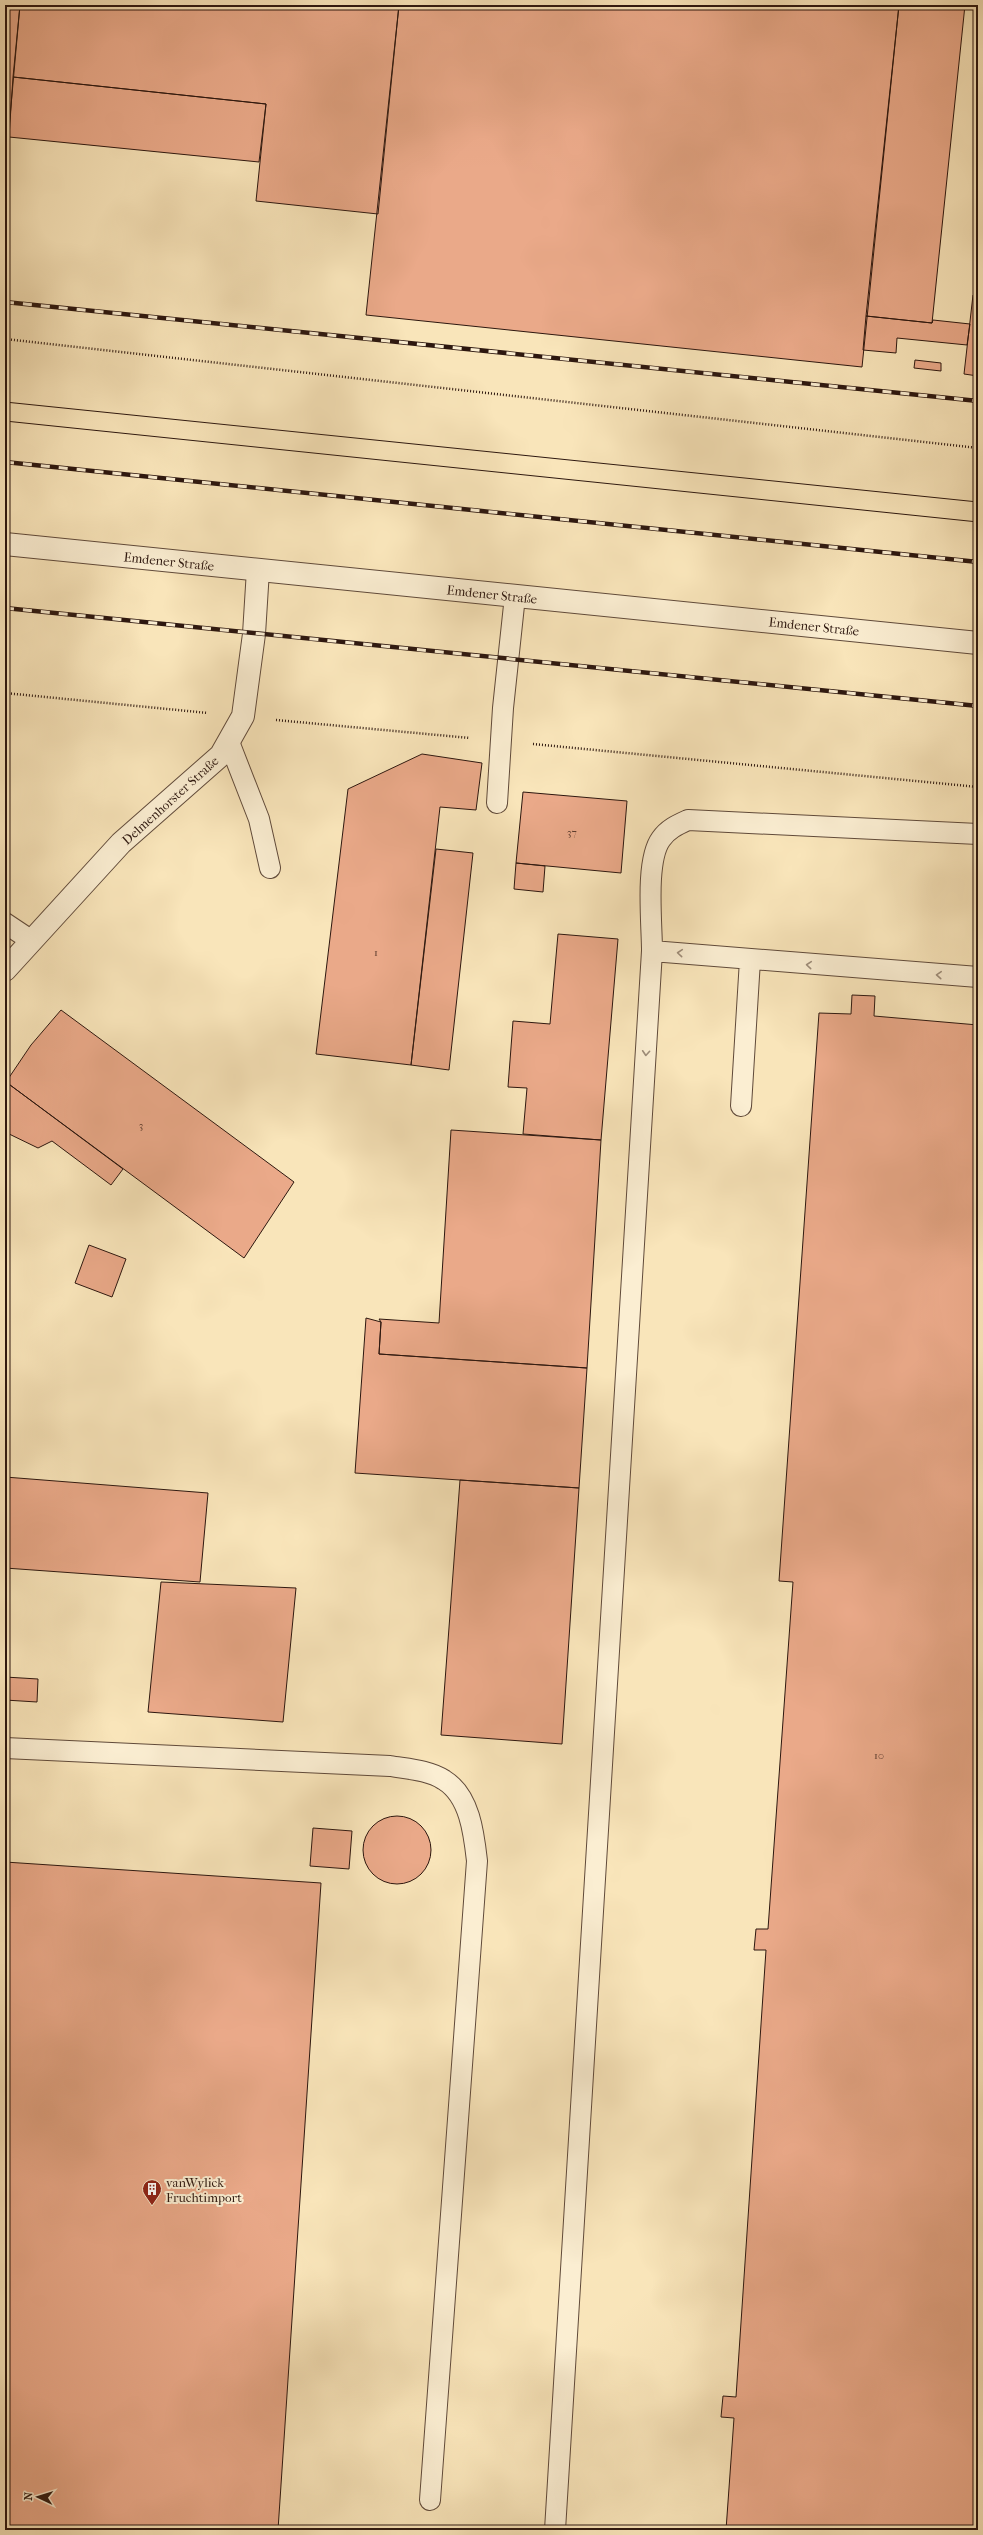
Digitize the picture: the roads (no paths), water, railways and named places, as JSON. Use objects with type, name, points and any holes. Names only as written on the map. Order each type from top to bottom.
[{"type":"street","name":"Emdener Straße","points":[[5,544],[978,643]]},
{"type":"street","name":"Delmenhorster Straße","points":[[5,970],[121,843],[221,754],[229,742],[243,716],[254,634],[258,570]]},
{"type":"lane","points":[[497,802],[503,708],[516,596]]},
{"type":"lane","points":[[229,742],[259,819],[270,868]]},
{"type":"lane","points":[[555,2530],[652,951],[652,860],[660,840],[671,828],[688,820],[978,834]]},
{"type":"lane","points":[[5,923],[32,941]]},
{"type":"lane","points":[[652,951],[978,977]]},
{"type":"lane","points":[[741,1106],[750,960]]},
{"type":"lane","points":[[5,1748],[390,1766],[419,1771],[445,1780],[461,1798],[472,1826],[477,1861],[430,2500]]},
{"type":"tram line","points":[[5,402],[978,502]]},
{"type":"tram line","points":[[5,421],[978,522]]},
{"type":"railway","points":[[5,302],[978,401]]},
{"type":"railway","points":[[5,462],[978,562]]},
{"type":"railway","points":[[5,608],[978,706]]},
{"type":"place","name":"vanWylick Fruchtimport","points":[[152,2206]]}]
